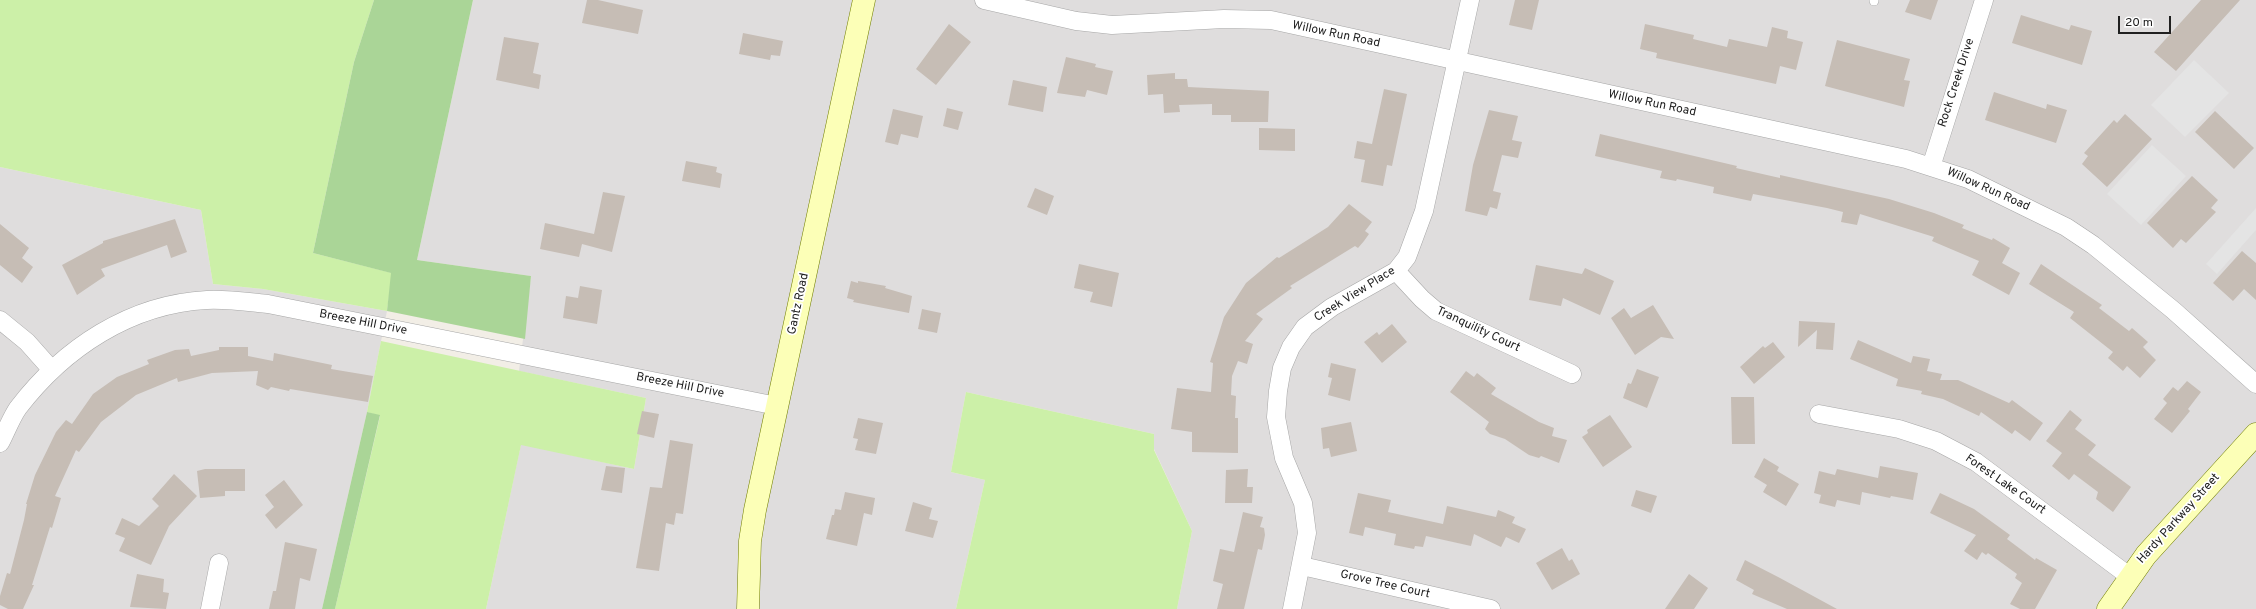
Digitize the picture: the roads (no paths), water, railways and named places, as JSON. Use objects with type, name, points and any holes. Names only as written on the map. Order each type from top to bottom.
[{"type":"main road","name":"Gantz Road","points":[[748,609],[750,541],[755,510],[864,0]]},
{"type":"main road","name":"Hardy Parkway Street","points":[[2108,609],[2129,576],[2256,434]]},
{"type":"street","name":"Willow Run Road","points":[[984,0],[1076,21],[1112,25],[1224,19],[1270,20],[1906,159],[1931,166],[1968,179],[2030,208],[2066,227],[2093,245],[2173,310],[2256,384]]},
{"type":"street","name":"Creek View Place","points":[[1292,609],[1302,566],[1307,533],[1303,503],[1284,458],[1276,417],[1282,368],[1291,347],[1305,328],[1332,307],[1396,271],[1407,256],[1424,211],[1470,0]]},
{"type":"street","name":"Rock Creek Drive","points":[[1931,166],[1984,0]]},
{"type":"street","name":"Tranquility Court","points":[[1396,271],[1422,299],[1436,311],[1572,374]]},
{"type":"street","name":"Breeze Hill Drive","points":[[0,444],[17,409],[51,369],[86,341],[119,322],[152,309],[208,300],[268,304],[777,406]]},
{"type":"street","points":[[0,320],[27,342],[51,369]]},
{"type":"street","name":"Forest Lake Court","points":[[1819,414],[1899,429],[1936,442],[1969,459],[2129,576]]},
{"type":"street","points":[[210,609],[219,563]]},
{"type":"street","name":"Grove Tree Court","points":[[1302,566],[1491,609]]}]
